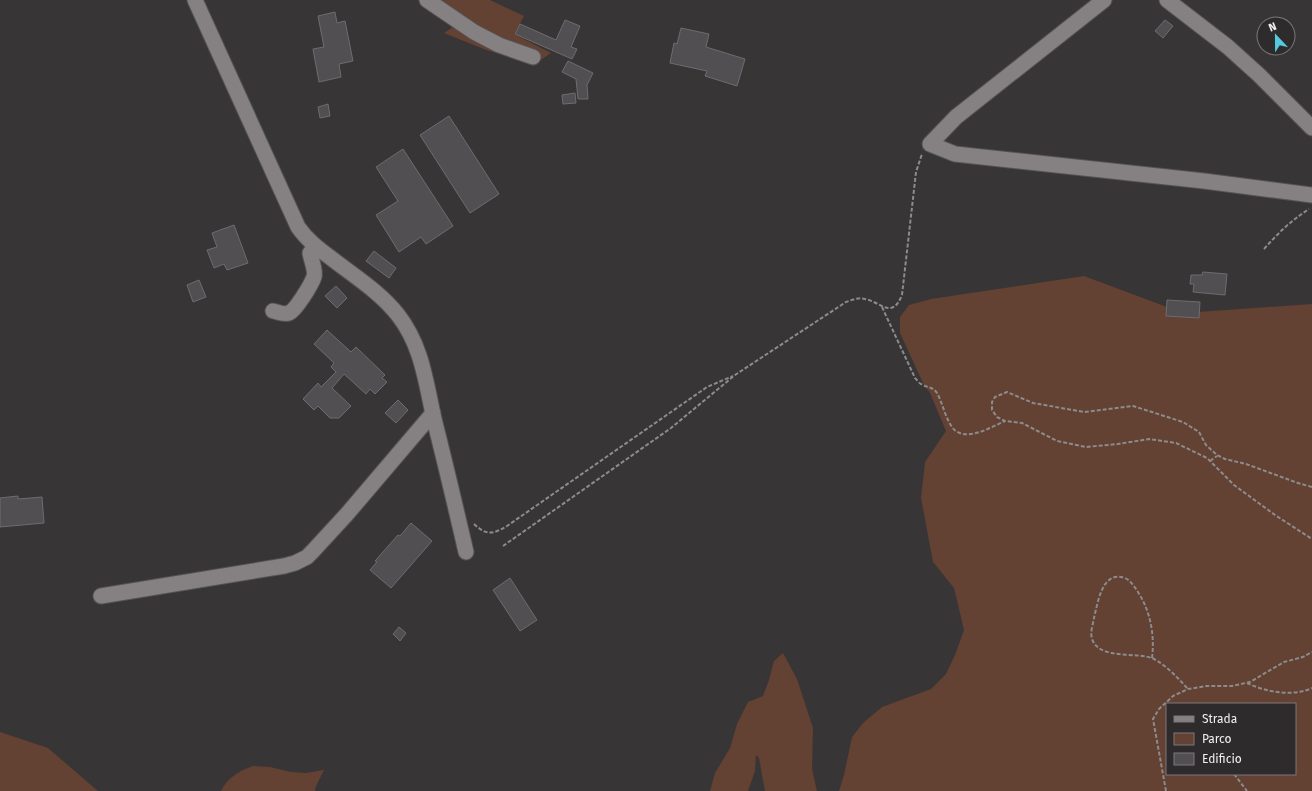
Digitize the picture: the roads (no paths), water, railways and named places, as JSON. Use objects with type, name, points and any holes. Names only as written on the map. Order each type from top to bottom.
[{"type":"street","points":[[195,0],[295,221],[304,236],[381,297],[404,324],[418,349],[466,552]]},
{"type":"street","points":[[428,0],[474,32],[499,44],[533,57]]},
{"type":"street","points":[[1104,0],[956,117],[930,144],[955,154],[1204,181],[1312,195]]},
{"type":"street","points":[[1167,0],[1228,48],[1259,75],[1312,128]]},
{"type":"street","points":[[273,311],[288,314],[294,310],[301,301],[314,277],[314,269],[311,262],[310,253],[315,246]]},
{"type":"street","points":[[101,596],[284,566],[295,563],[307,557],[347,514],[433,413]]}]
